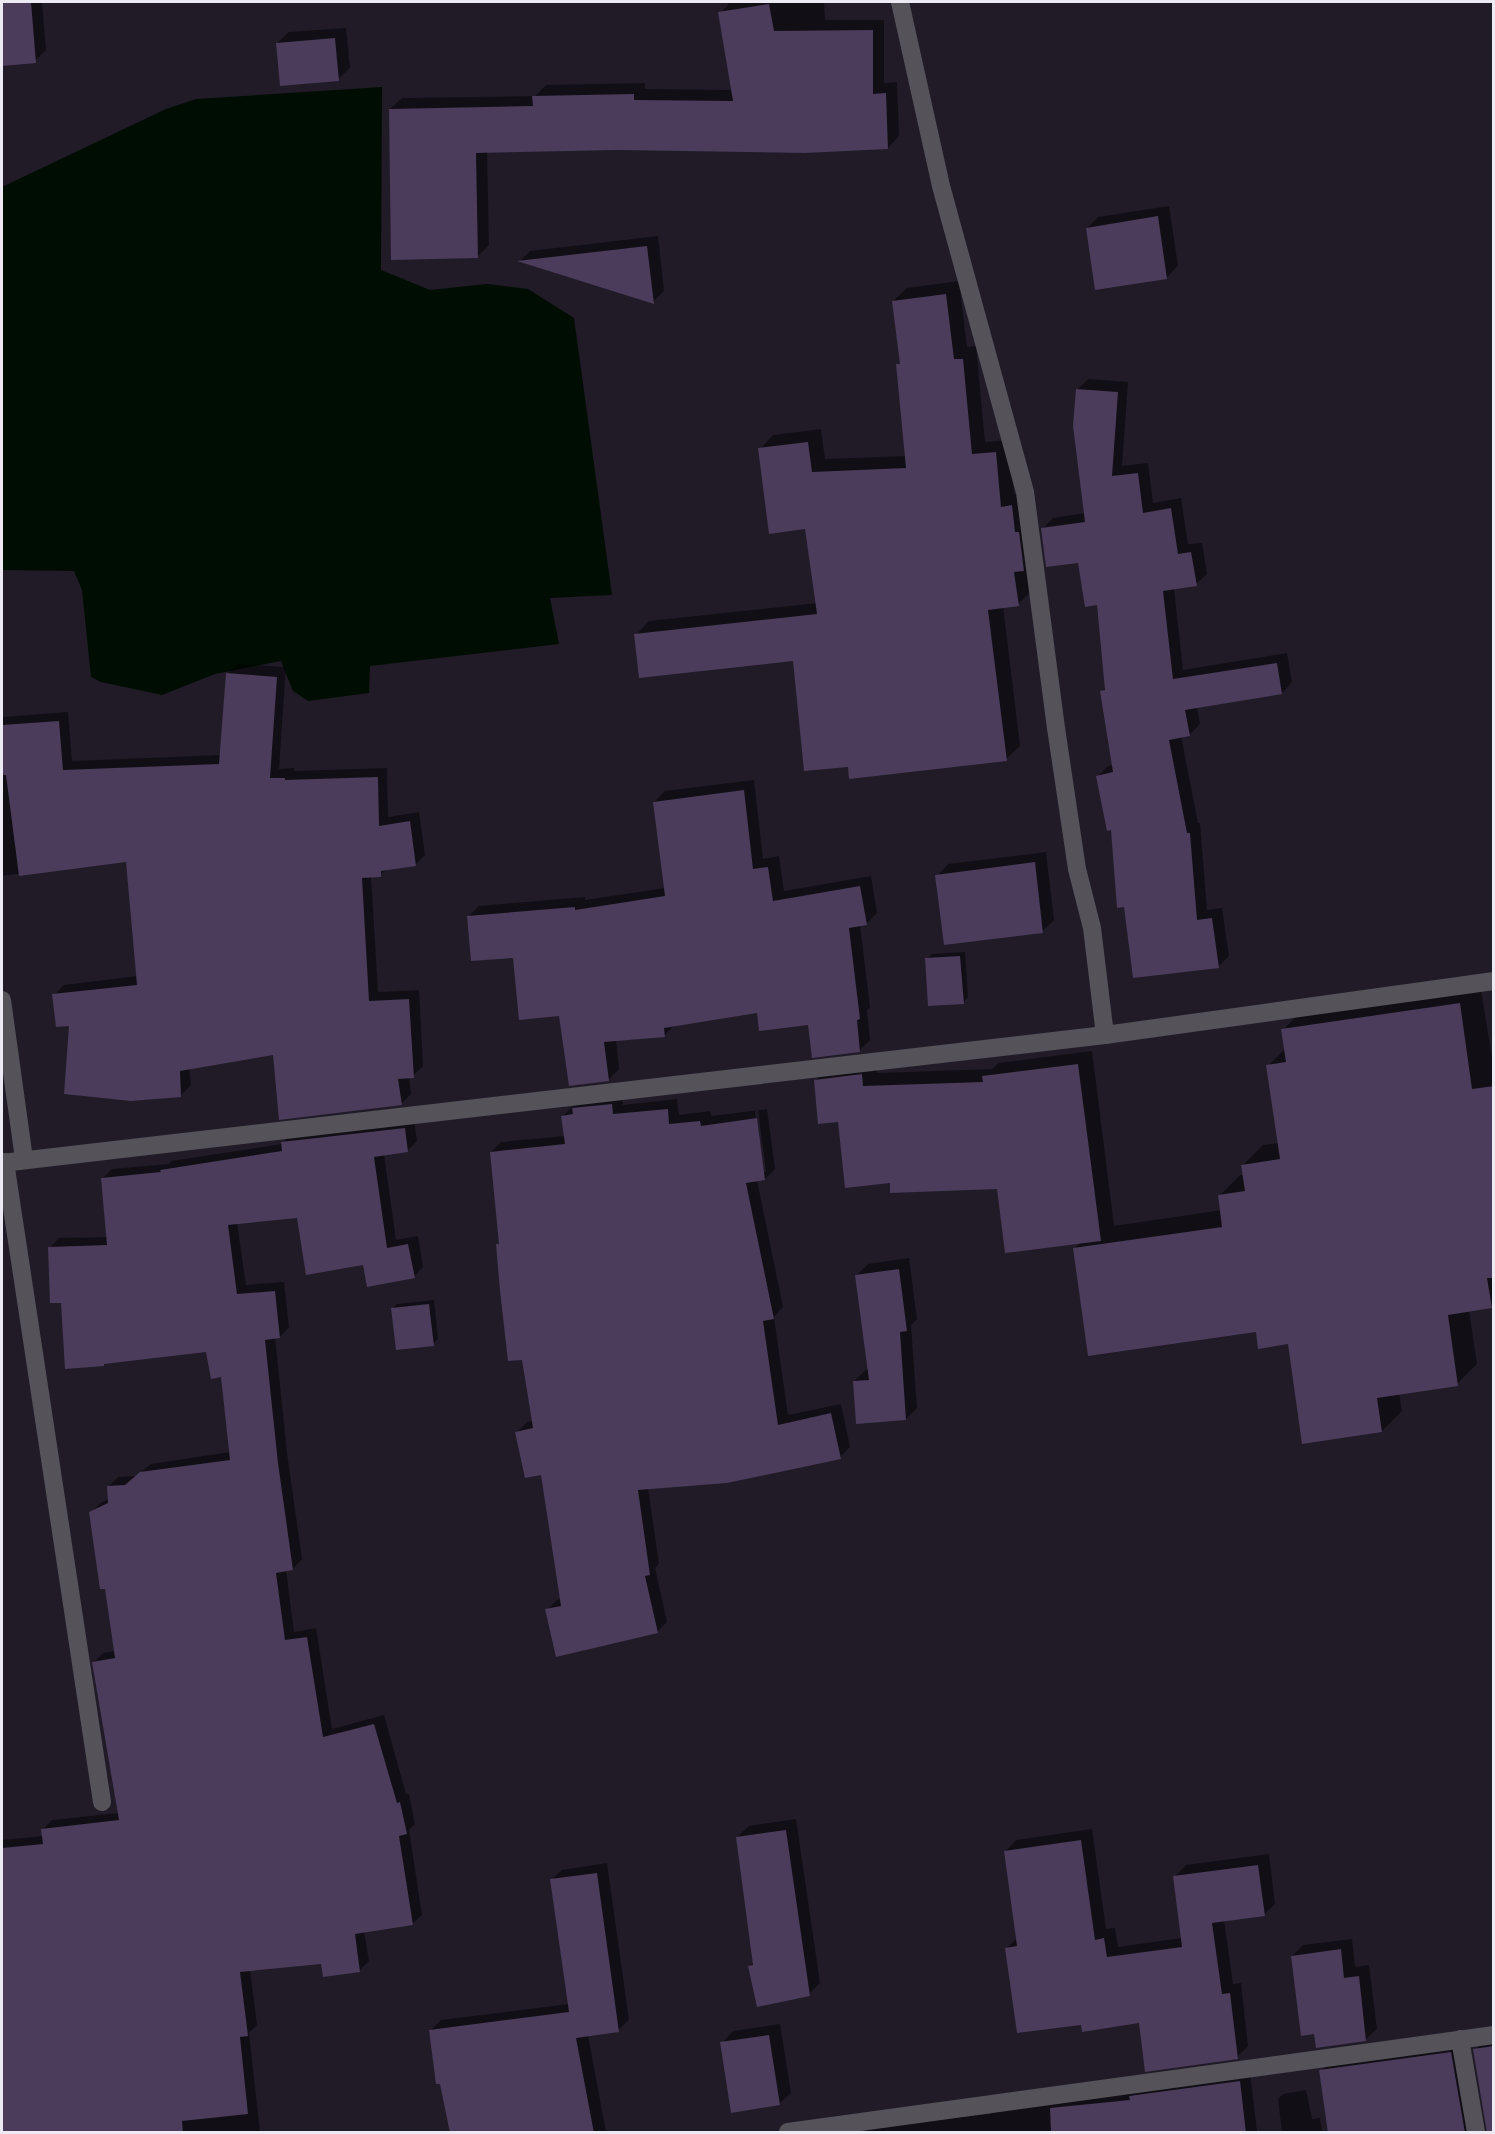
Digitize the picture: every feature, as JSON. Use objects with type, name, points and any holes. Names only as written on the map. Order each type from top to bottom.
[{"type":"street","points":[[900,2],[941,186],[1025,492],[1077,869],[1092,928],[1105,1035]]},
{"type":"street","points":[[102,1802],[3,1162],[1105,1035],[1494,981]]},
{"type":"street","points":[[2,999],[24,1159]]},
{"type":"street","points":[[788,2133],[1494,2035]]},
{"type":"street","points":[[1460,2039],[1476,2133]]},
{"type":"shaded area","points":[[382,87],[381,270],[430,290],[487,284],[528,289],[574,318],[612,595],[550,598],[559,644],[370,666],[369,693],[308,701],[293,691],[281,661],[215,674],[162,695],[101,682],[91,677],[82,590],[74,571],[2,570],[2,187],[166,109],[196,99]]},
{"type":"building","points":[[2,2],[31,2],[36,63],[2,66]]},
{"type":"building","points":[[769,4],[774,31],[873,30],[873,94],[886,93],[888,149],[804,153],[617,150],[476,153],[478,258],[391,260],[389,109],[533,106],[532,96],[634,94],[634,100],[733,101],[718,12]]},
{"type":"building","points":[[335,38],[339,81],[280,86],[276,43]]},
{"type":"building","points":[[1158,216],[1167,279],[1095,290],[1086,228]]},
{"type":"building","points":[[647,246],[654,304],[517,261]]},
{"type":"building","points":[[946,294],[954,359],[963,359],[972,454],[996,452],[1001,507],[1012,505],[1015,532],[1019,532],[1024,571],[1014,572],[1019,606],[988,610],[1007,761],[849,779],[848,767],[804,771],[793,661],[639,678],[634,634],[817,614],[805,529],[769,534],[758,448],[808,442],[812,472],[906,468],[896,364],[900,364],[892,301]]},
{"type":"building","points":[[1076,389],[1118,392],[1112,476],[1138,473],[1143,513],[1171,508],[1178,554],[1191,552],[1197,586],[1163,591],[1173,679],[1277,663],[1282,694],[1185,710],[1190,736],[1169,740],[1187,833],[1190,833],[1197,920],[1212,918],[1219,968],[1133,978],[1124,907],[1117,908],[1111,830],[1107,831],[1096,776],[1113,772],[1100,691],[1105,690],[1097,605],[1085,607],[1078,563],[1046,567],[1041,528],[1085,522],[1073,426]]},
{"type":"building","points":[[226,673],[277,677],[270,778],[285,778],[285,780],[378,777],[379,826],[410,821],[416,866],[381,871],[381,877],[362,878],[369,1001],[409,999],[414,1078],[398,1079],[402,1105],[279,1120],[273,1055],[180,1071],[181,1097],[131,1101],[64,1094],[69,1026],[56,1027],[52,994],[137,985],[126,862],[19,876],[6,775],[2,775],[2,725],[59,721],[63,770],[219,764]]},
{"type":"building","points":[[744,790],[753,869],[768,867],[773,901],[860,886],[867,925],[849,928],[860,1019],[857,1020],[860,1052],[812,1058],[808,1025],[759,1031],[757,1013],[664,1028],[665,1037],[604,1042],[609,1081],[569,1086],[559,1016],[519,1020],[513,958],[471,961],[467,916],[575,907],[575,910],[665,896],[653,802]]},
{"type":"building","points":[[1035,862],[1043,933],[944,945],[935,875]]},
{"type":"building","points":[[960,956],[964,1004],[928,1006],[925,958]]},
{"type":"building","points":[[1460,1003],[1472,1089],[1494,1086],[1494,1278],[1487,1278],[1492,1308],[1448,1315],[1458,1386],[1377,1398],[1382,1432],[1302,1444],[1288,1344],[1258,1349],[1256,1332],[1088,1356],[1073,1248],[1222,1227],[1218,1195],[1245,1191],[1241,1165],[1280,1159],[1266,1065],[1286,1062],[1281,1029]]},
{"type":"building","points":[[1078,1064],[1101,1241],[1005,1253],[997,1189],[890,1193],[890,1183],[845,1188],[838,1122],[818,1124],[814,1080],[862,1074],[863,1086],[983,1082],[982,1076]]},
{"type":"building","points":[[612,1104],[613,1114],[668,1109],[669,1124],[700,1121],[701,1126],[757,1118],[765,1180],[746,1183],[774,1319],[763,1321],[778,1425],[831,1413],[841,1459],[727,1483],[638,1490],[650,1575],[645,1576],[658,1633],[556,1657],[545,1609],[561,1606],[541,1475],[525,1478],[515,1432],[533,1428],[522,1360],[508,1361],[500,1291],[496,1244],[499,1244],[490,1152],[565,1144],[561,1116],[573,1114],[572,1108]]},
{"type":"building","points":[[405,1128],[408,1152],[374,1157],[387,1248],[408,1244],[415,1278],[367,1287],[363,1265],[306,1275],[297,1218],[228,1225],[237,1294],[275,1291],[280,1338],[265,1340],[278,1463],[293,1570],[276,1573],[285,1640],[307,1637],[323,1737],[374,1724],[397,1803],[400,1802],[407,1834],[399,1836],[413,1925],[355,1934],[360,1972],[323,1977],[321,1964],[240,1972],[248,2036],[240,2037],[248,2114],[182,2121],[183,2133],[2,2133],[2,1848],[43,1844],[41,1829],[119,1820],[92,1662],[115,1658],[105,1589],[100,1589],[89,1512],[108,1503],[107,1486],[125,1485],[140,1472],[230,1460],[221,1377],[211,1379],[206,1352],[65,1369],[61,1303],[50,1303],[48,1247],[107,1245],[101,1178],[161,1172],[160,1170],[282,1151],[281,1142]]},
{"type":"building","points":[[899,1269],[907,1331],[900,1332],[906,1420],[856,1424],[853,1381],[869,1380],[855,1275]]},
{"type":"building","points":[[429,1304],[434,1346],[396,1350],[391,1308]]},
{"type":"building","points":[[786,1830],[810,1996],[757,2007],[748,1966],[753,1965],[736,1837]]},
{"type":"building","points":[[1081,1840],[1095,1940],[1104,1938],[1107,1957],[1182,1947],[1173,1876],[1258,1865],[1265,1916],[1212,1923],[1222,1994],[1230,1993],[1238,2059],[1145,2072],[1139,2023],[1082,2032],[1081,2025],[1017,2033],[1005,1948],[1017,1946],[1004,1851]]},
{"type":"building","points":[[597,1873],[619,2032],[576,2038],[594,2133],[450,2133],[440,2084],[436,2084],[429,2030],[569,2012],[550,1879]]},
{"type":"building","points":[[1341,1949],[1344,1978],[1359,1976],[1366,2041],[1316,2048],[1314,2034],[1301,2036],[1291,1956]]},
{"type":"building","points":[[769,2035],[780,2105],[731,2113],[720,2042]]},
{"type":"building","points":[[1494,2046],[1494,2133],[1487,2133],[1473,2049]]},
{"type":"building","points":[[1451,2052],[1465,2133],[1328,2133],[1319,2070]]},
{"type":"building","points":[[1240,2081],[1246,2133],[1051,2133],[1050,2108],[1130,2100],[1129,2096]]}]
